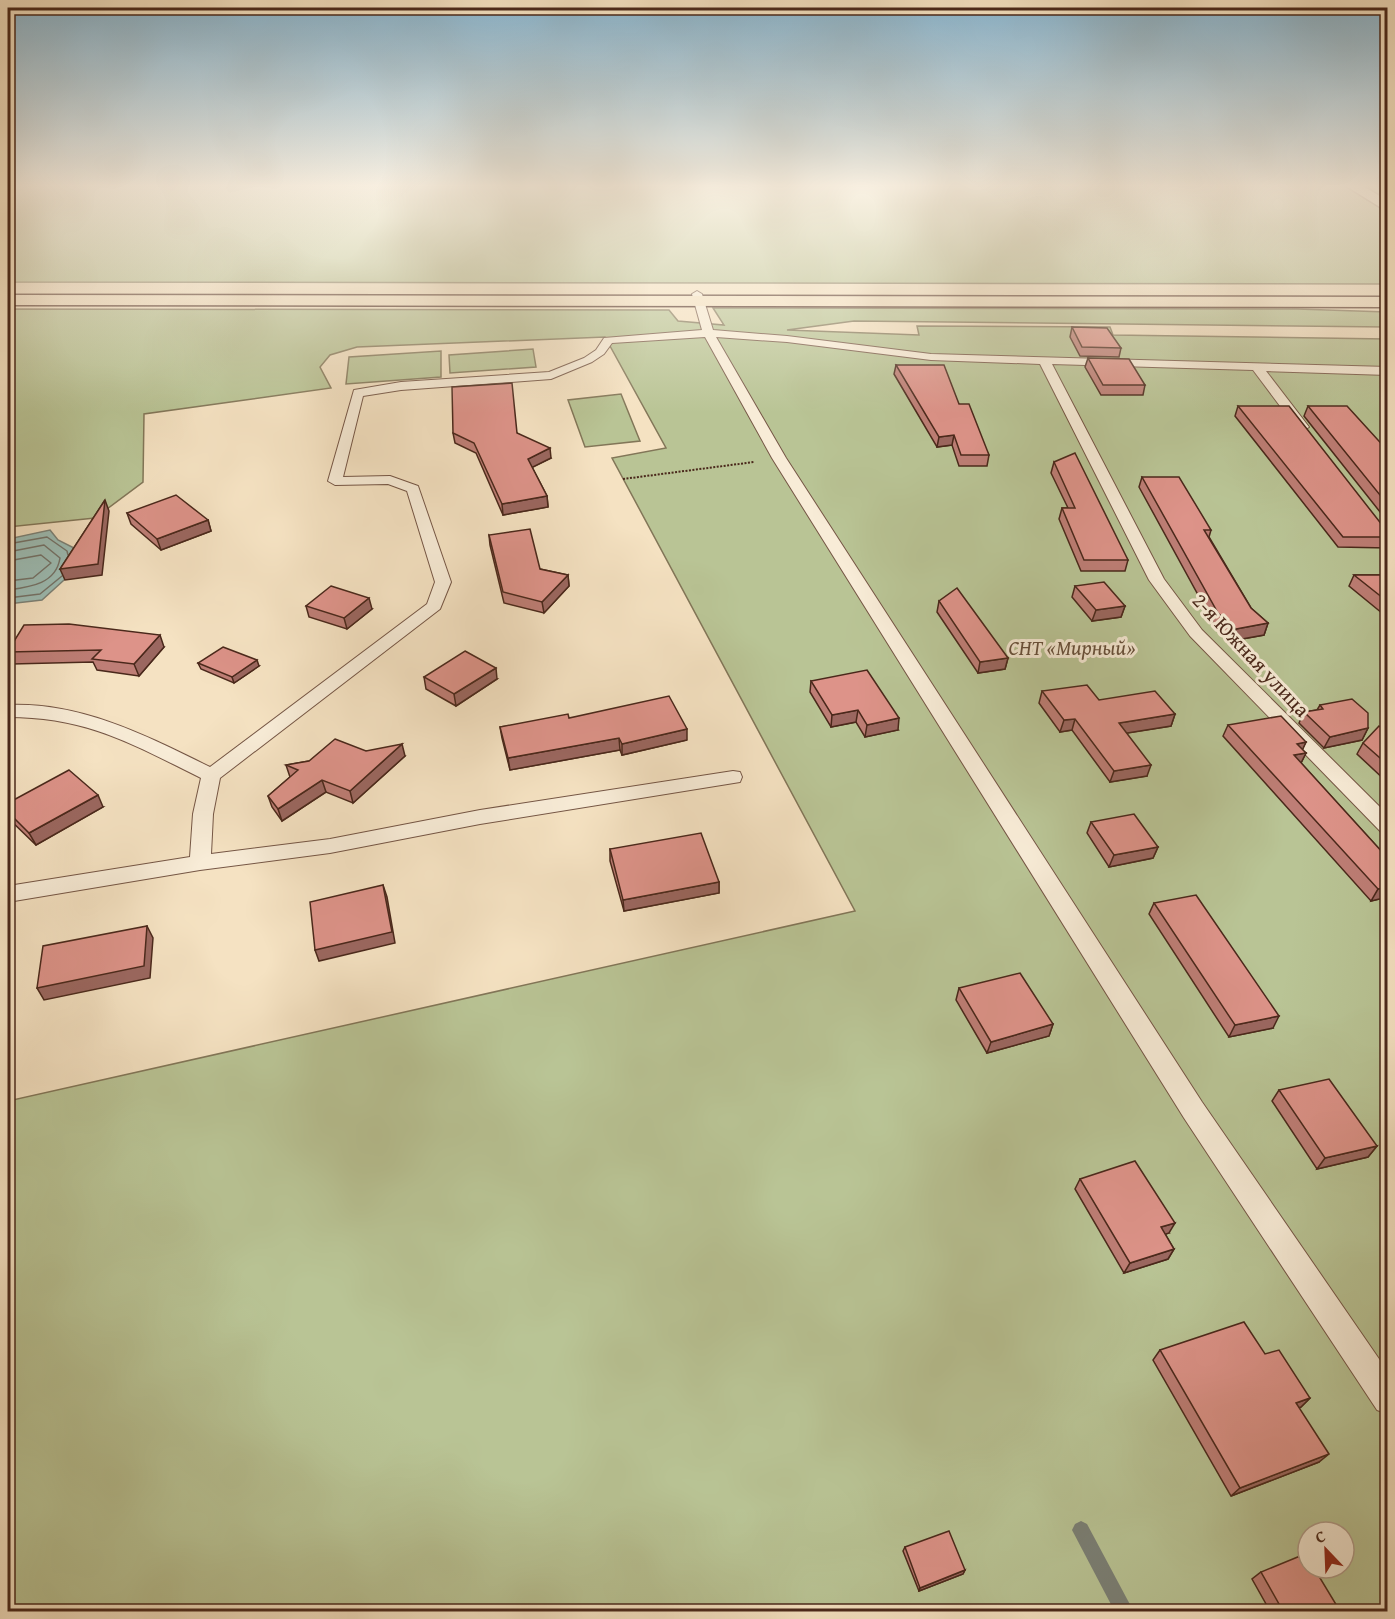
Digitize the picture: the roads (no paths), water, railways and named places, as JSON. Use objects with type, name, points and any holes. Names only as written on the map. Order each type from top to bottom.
[{"type":"main road","points":[[8,293],[1388,302]]},
{"type":"main road","points":[[8,300],[1388,294]]},
{"type":"lane","points":[[697,298],[710,333],[730,374],[779,458],[1193,1110],[1388,1400]]},
{"type":"lane","points":[[200,863],[204,814],[211,775],[344,677],[434,606],[443,582],[413,489],[390,480],[335,481],[358,393],[401,386],[551,375],[588,360],[600,352],[608,340],[710,333],[787,339],[931,357],[1258,369],[1388,371]]},
{"type":"lane","name":"2-я Южная улица","points":[[1045,362],[1157,580],[1196,633],[1388,827]]},
{"type":"lane","points":[[1258,369],[1308,434]]},
{"type":"lane","points":[[8,711],[32,709],[104,725],[211,775]]},
{"type":"lane","points":[[8,894],[200,863],[330,846],[480,817],[733,777]]},
{"type":"water","points":[[50,530],[58,540],[74,548],[74,571],[42,600],[8,604],[8,539]]},
{"type":"waterway","points":[[1081,1530],[1125,1612]]},
{"type":"park label","name":"СНТ «Мирный»","points":[[1072,648]]}]
